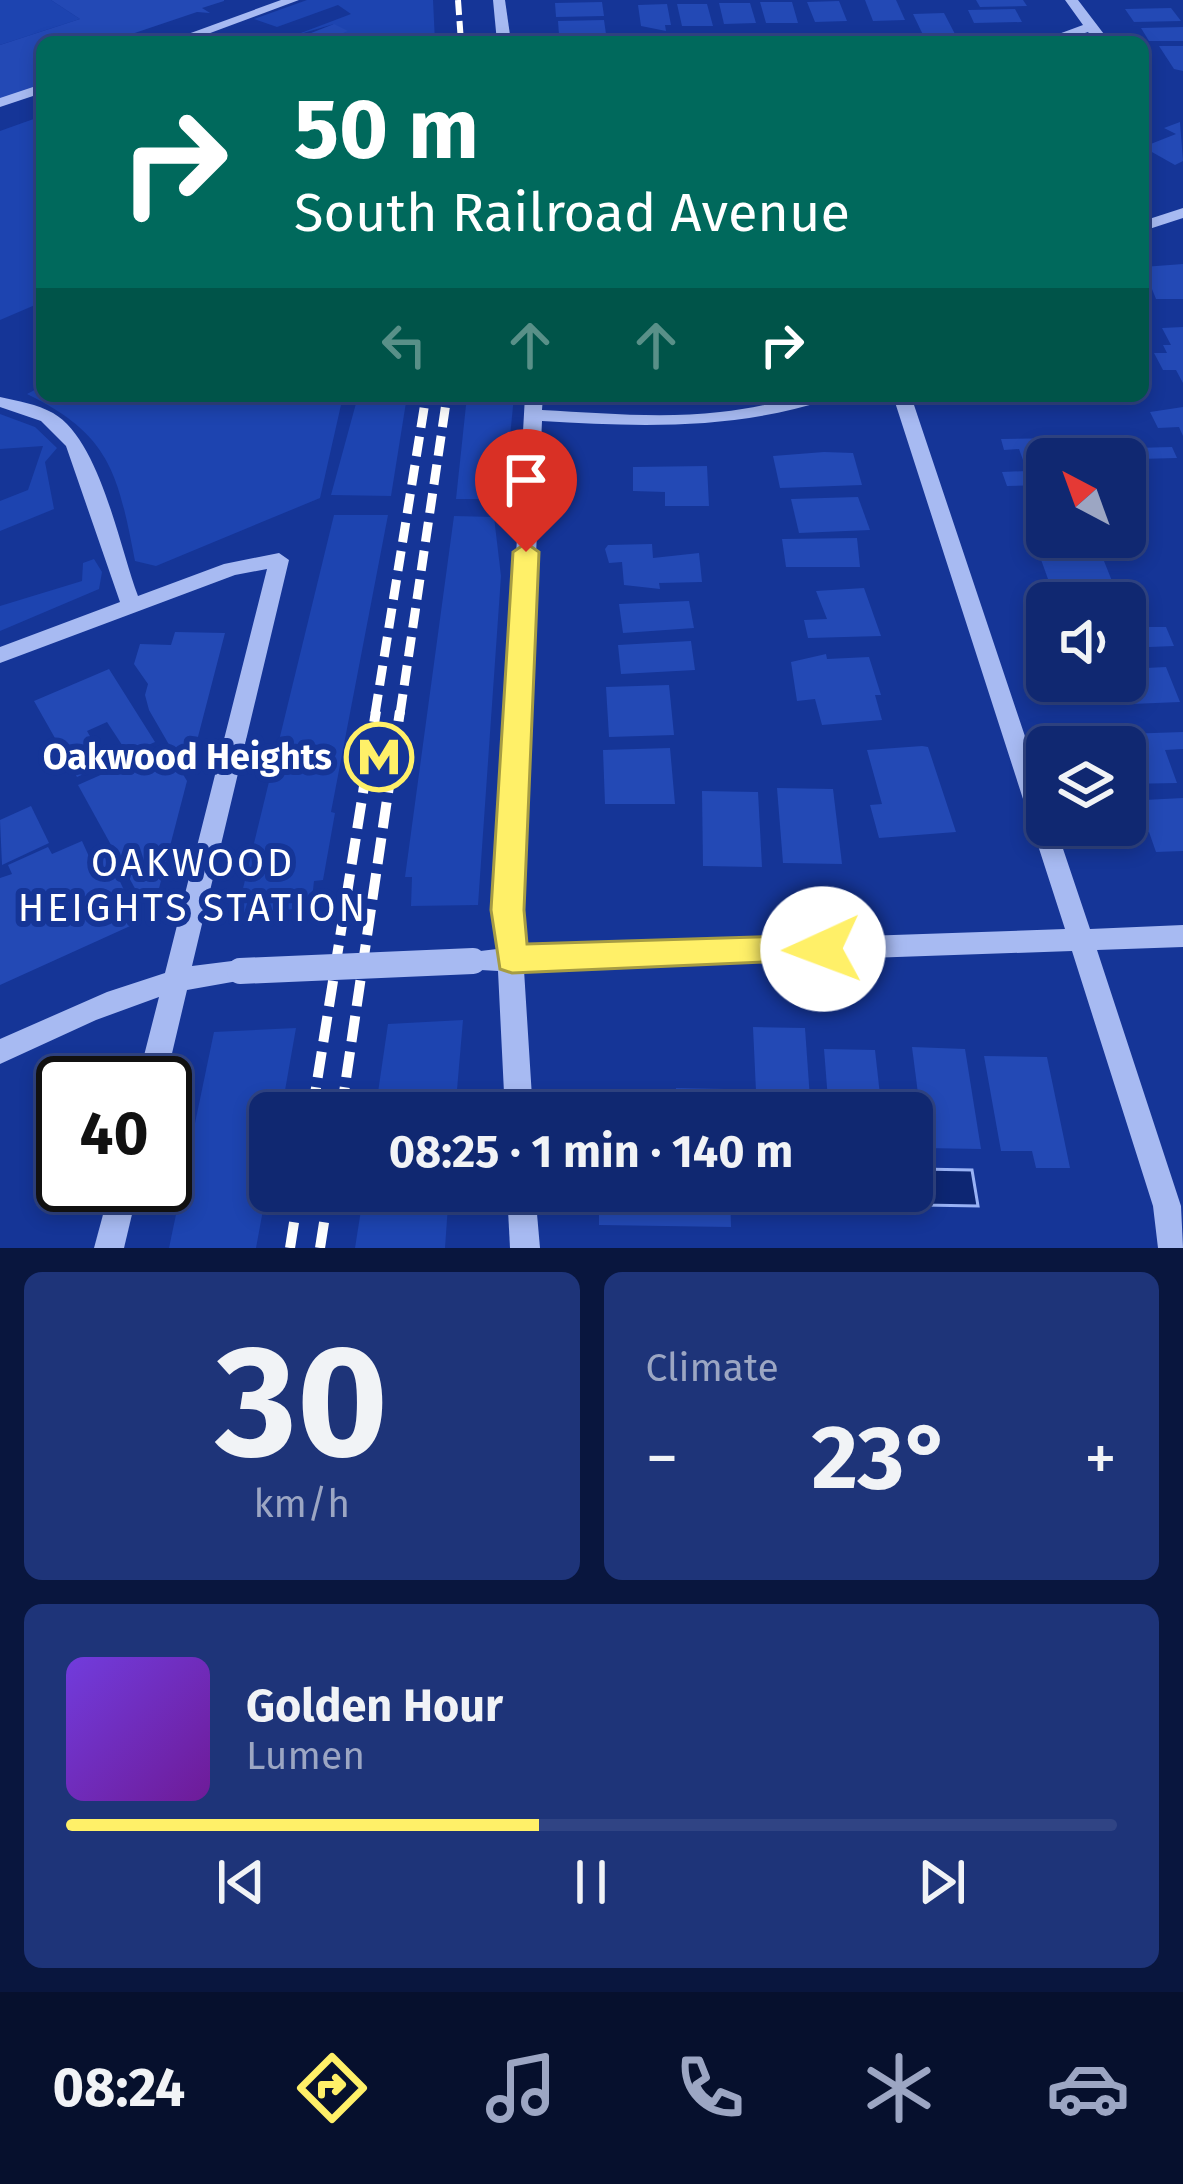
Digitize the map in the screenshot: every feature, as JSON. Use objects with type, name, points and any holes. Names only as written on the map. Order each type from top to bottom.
[{"type":"street","points":[[190,36],[293,0]]},
{"type":"street","points":[[499,0],[503,36]]},
{"type":"street","points":[[1071,0],[1099,36]]},
{"type":"street","points":[[1062,36],[1092,26]]},
{"type":"street","points":[[0,103],[36,90]]},
{"type":"street","points":[[1149,224],[1183,213]]},
{"type":"street","points":[[0,402],[26,406],[55,422],[83,452],[132,606]]},
{"type":"street","points":[[517,1092],[508,910],[534,405],[694,421],[802,402]]},
{"type":"street","points":[[904,402],[1160,1183],[1173,1248]]},
{"type":"street","points":[[0,656],[244,565],[279,560],[158,1056]]},
{"type":"street","points":[[0,1052],[90,1010],[175,981],[239,971],[1183,936]]},
{"type":"street","points":[[109,1248],[118,1212]]},
{"type":"street","points":[[522,1212],[525,1248]]},
{"type":"shaded area","points":[[0,0],[51,0],[80,19],[0,45]]},
{"type":"shaded area","points":[[307,0],[433,0],[435,36],[319,36],[334,24],[293,36],[351,14],[338,5],[277,27],[254,19]]},
{"type":"shaded area","points":[[36,118],[36,305],[0,320],[0,131]]},
{"type":"shaded area","points":[[42,402],[342,402],[320,498],[156,566],[135,561],[123,504],[106,460],[77,425]]},
{"type":"shaded area","points":[[356,402],[406,402],[391,496],[331,495]]},
{"type":"shaded area","points":[[466,402],[513,402],[508,457],[495,499],[456,499]]},
{"type":"shaded area","points":[[0,414],[35,427],[57,448],[45,462],[54,509],[0,531],[0,501],[28,490],[43,446],[0,449]]},
{"type":"shaded area","points":[[334,515],[388,515],[331,812],[335,813],[323,880],[314,881],[311,908],[237,913]]},
{"type":"shaded area","points":[[454,516],[494,517],[501,576],[478,905],[411,906],[412,877],[405,877]]},
{"type":"shaded area","points":[[94,559],[102,572],[99,589],[0,631],[0,606],[82,581],[83,563]]},
{"type":"shaded area","points":[[463,1020],[457,1092],[378,1092],[388,1024]]},
{"type":"shaded area","points":[[296,1028],[285,1092],[249,1092],[249,1212],[263,1212],[256,1248],[169,1248],[176,1212],[192,1212],[192,1138],[214,1032]]},
{"type":"shaded area","points":[[933,1169],[972,1170],[978,1206],[933,1205]]},
{"type":"shaded area","points":[[361,1212],[448,1212],[445,1248],[355,1248]]},
{"type":"building","points":[[51,0],[224,0],[202,8],[210,13],[197,12],[126,36],[36,36],[36,88],[0,100],[0,45],[80,19]]},
{"type":"building","points":[[865,0],[896,0],[905,20],[873,21]]},
{"type":"building","points":[[976,0],[1023,0],[1027,6],[980,7]]},
{"type":"building","points":[[839,1],[847,21],[815,22],[807,2]]},
{"type":"building","points":[[602,2],[604,16],[556,17],[555,3]]},
{"type":"building","points":[[760,2],[792,2],[798,23],[766,23]]},
{"type":"building","points":[[719,3],[750,3],[756,23],[724,24]]},
{"type":"building","points":[[667,4],[671,25],[665,25],[666,31],[641,26],[638,5]]},
{"type":"building","points":[[677,4],[707,4],[713,26],[682,26]]},
{"type":"building","points":[[1171,8],[1181,21],[1134,22],[1125,9]]},
{"type":"building","points":[[1015,9],[1022,22],[974,23],[968,10]]},
{"type":"building","points":[[944,13],[956,36],[924,36],[913,14]]},
{"type":"building","points":[[604,20],[606,34],[559,35],[558,21]]},
{"type":"building","points":[[334,24],[348,31],[335,36],[306,35]]},
{"type":"building","points":[[1183,27],[1183,41],[1149,41],[1141,28]]},
{"type":"building","points":[[1159,46],[1183,46],[1183,71],[1174,69]]},
{"type":"building","points":[[1180,122],[1183,161],[1175,165],[1149,150],[1149,145],[1176,134],[1164,128]]},
{"type":"building","points":[[1183,264],[1183,299],[1156,299],[1149,267]]},
{"type":"building","points":[[1183,327],[1183,383],[1176,370],[1163,370],[1154,353],[1167,353],[1163,345],[1171,345],[1162,328]]},
{"type":"building","points":[[1183,407],[1183,436],[1179,427],[1158,428],[1150,412]]},
{"type":"building","points":[[1001,439],[1026,439],[1026,468],[1019,449],[1004,450]]},
{"type":"building","points":[[1172,447],[1177,458],[1146,459],[1146,448]]},
{"type":"building","points":[[853,453],[862,485],[780,488],[773,456]]},
{"type":"building","points":[[707,466],[709,506],[665,506],[665,492],[633,491],[633,467]]},
{"type":"building","points":[[1026,471],[1026,486],[1007,486],[1002,472]]},
{"type":"building","points":[[858,497],[870,530],[799,533],[791,499]]},
{"type":"building","points":[[857,538],[860,567],[786,567],[782,539]]},
{"type":"building","points":[[652,544],[653,558],[699,553],[702,582],[659,583],[660,589],[624,585],[622,562],[609,563],[605,549],[608,545]]},
{"type":"building","points":[[1040,558],[1103,558],[1112,582],[1049,582]]},
{"type":"building","points":[[864,588],[881,636],[808,638],[804,620],[827,619],[816,591]]},
{"type":"building","points":[[689,601],[694,628],[623,633],[619,604]]},
{"type":"building","points":[[1146,621],[1148,627],[1166,627],[1174,646],[1146,647]]},
{"type":"building","points":[[175,632],[225,633],[193,756],[175,755],[149,710],[148,684],[134,664],[140,644],[171,645]]},
{"type":"building","points":[[691,641],[695,670],[621,674],[618,645]]},
{"type":"building","points":[[826,654],[827,659],[869,657],[881,695],[875,695],[882,720],[822,725],[815,699],[797,701],[791,662]]},
{"type":"building","points":[[1166,667],[1180,702],[1107,705],[1146,702],[1146,668]]},
{"type":"building","points":[[109,669],[155,742],[128,754],[107,722],[87,731],[106,764],[77,777],[34,701]]},
{"type":"building","points":[[669,685],[674,735],[609,737],[606,687]]},
{"type":"building","points":[[1183,732],[1183,749],[1165,750],[1177,783],[1146,784],[1146,733]]},
{"type":"building","points":[[166,746],[187,781],[157,896],[143,903],[78,785]]},
{"type":"building","points":[[928,747],[956,832],[879,838],[870,805],[882,804],[867,750]]},
{"type":"building","points":[[670,748],[675,804],[605,804],[603,750]]},
{"type":"building","points":[[777,788],[833,789],[842,864],[783,863]]},
{"type":"building","points":[[702,791],[758,792],[762,867],[703,866]]},
{"type":"building","points":[[1183,798],[1183,851],[1156,852],[1146,832],[1146,800]]},
{"type":"building","points":[[31,806],[49,843],[2,865],[0,820]]},
{"type":"building","points":[[82,841],[91,861],[107,854],[139,922],[0,985],[0,878],[12,874],[8,865],[48,847],[52,854]]},
{"type":"building","points":[[753,1027],[805,1028],[810,1092],[756,1092]]},
{"type":"building","points":[[912,1047],[965,1049],[981,1149],[933,1148],[933,1092],[918,1092]]},
{"type":"building","points":[[824,1049],[875,1050],[880,1092],[827,1092]]},
{"type":"building","points":[[984,1056],[1047,1057],[1070,1168],[1036,1168],[1032,1151],[1001,1151]]},
{"type":"building","points":[[676,1088],[726,1092],[676,1092]]},
{"type":"building","points":[[599,1212],[731,1212],[731,1227],[599,1225]]},
{"type":"railway","points":[[458,0],[461,36]]},
{"type":"railway","points":[[375,714],[425,402]]},
{"type":"railway","points":[[400,714],[446,402]]},
{"type":"railway","points":[[315,1092],[376,711]]},
{"type":"railway","points":[[344,1092],[400,711]]},
{"type":"railway","points":[[290,1248],[296,1212]]},
{"type":"railway","points":[[320,1248],[326,1212]]},
{"type":"place","name":"Oakwood Heights","points":[[379,757]]},
{"type":"district","name":"OAKWOOD HEIGHTS STATION","points":[[193,886]]},
{"type":"route","points":[[526,552],[508,910],[512,959],[823,949]]}]
